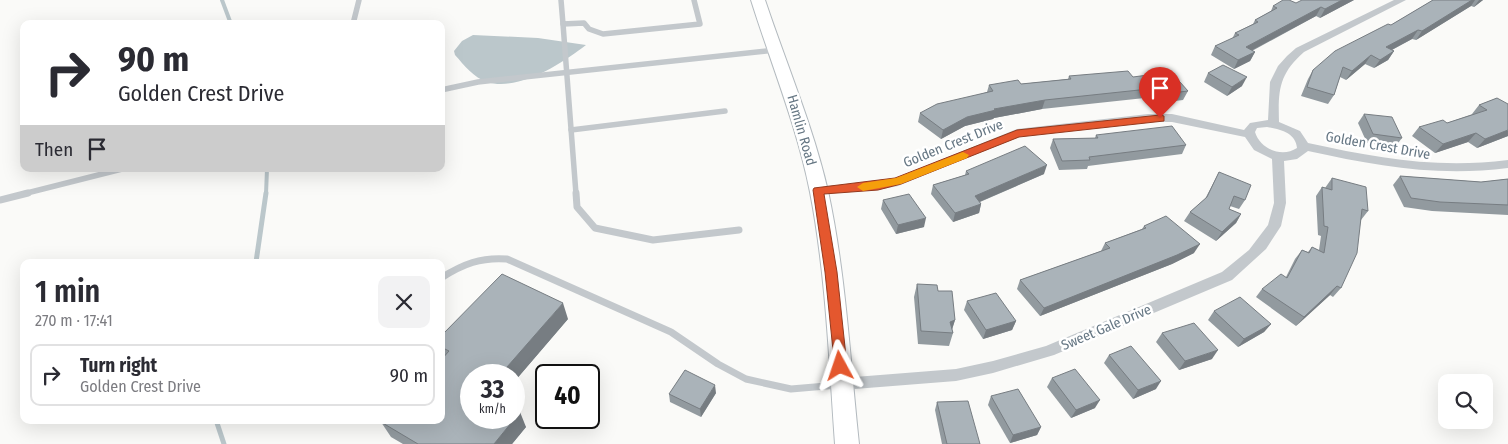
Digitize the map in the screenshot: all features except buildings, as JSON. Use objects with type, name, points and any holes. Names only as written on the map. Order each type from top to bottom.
[{"type":"street","name":"Hamlin Road","points":[[758,0],[800,121],[818,190],[831,272],[847,444]]},
{"type":"street","points":[[1274,124],[1275,79],[1288,59],[1300,50],[1401,0]]},
{"type":"street","name":"Golden Crest Drive","points":[[818,190],[878,186],[898,182],[1017,134],[1148,118],[1172,118],[1248,134]]},
{"type":"street","points":[[1255,124],[1274,124],[1294,133],[1304,146],[1297,156],[1278,156],[1257,147],[1248,134],[1248,130],[1255,124]]},
{"type":"street","name":"Golden Crest Drive","points":[[1304,146],[1370,161],[1434,170],[1481,168],[1508,164]]},
{"type":"street","name":"Sweet Gale Drive","points":[[842,384],[956,375],[1049,352],[1227,276],[1248,261],[1273,231],[1280,204],[1278,156]]},
{"type":"lane","points":[[354,20],[359,0]]},
{"type":"lane","points":[[561,0],[578,207],[595,228],[653,240],[739,230]]},
{"type":"lane","points":[[563,24],[584,23],[589,29],[604,34],[700,24],[694,0]]},
{"type":"lane","points":[[445,89],[478,82],[775,50]]},
{"type":"lane","points":[[571,130],[726,111]]},
{"type":"lane","points":[[0,200],[110,172]]},
{"type":"lane","points":[[445,276],[473,260],[491,257],[507,258],[666,328],[693,344],[718,365],[742,378],[765,386],[793,389],[821,389],[842,384]]},
{"type":"shaded area","points":[[473,35],[538,38],[586,45],[540,74],[512,83],[499,84],[478,78],[455,55],[454,51],[462,41]]},
{"type":"waterway","points":[[222,0],[230,20]]},
{"type":"waterway","points":[[266,194],[267,172]]},
{"type":"waterway","points":[[256,259],[266,193]]},
{"type":"waterway","points":[[217,424],[224,444]]},
{"type":"slow traffic","points":[[863,187],[898,182],[963,155]]},
{"type":"route","points":[[840,366],[831,272],[818,190],[849,189],[898,182],[1017,134],[1160,118]]}]
